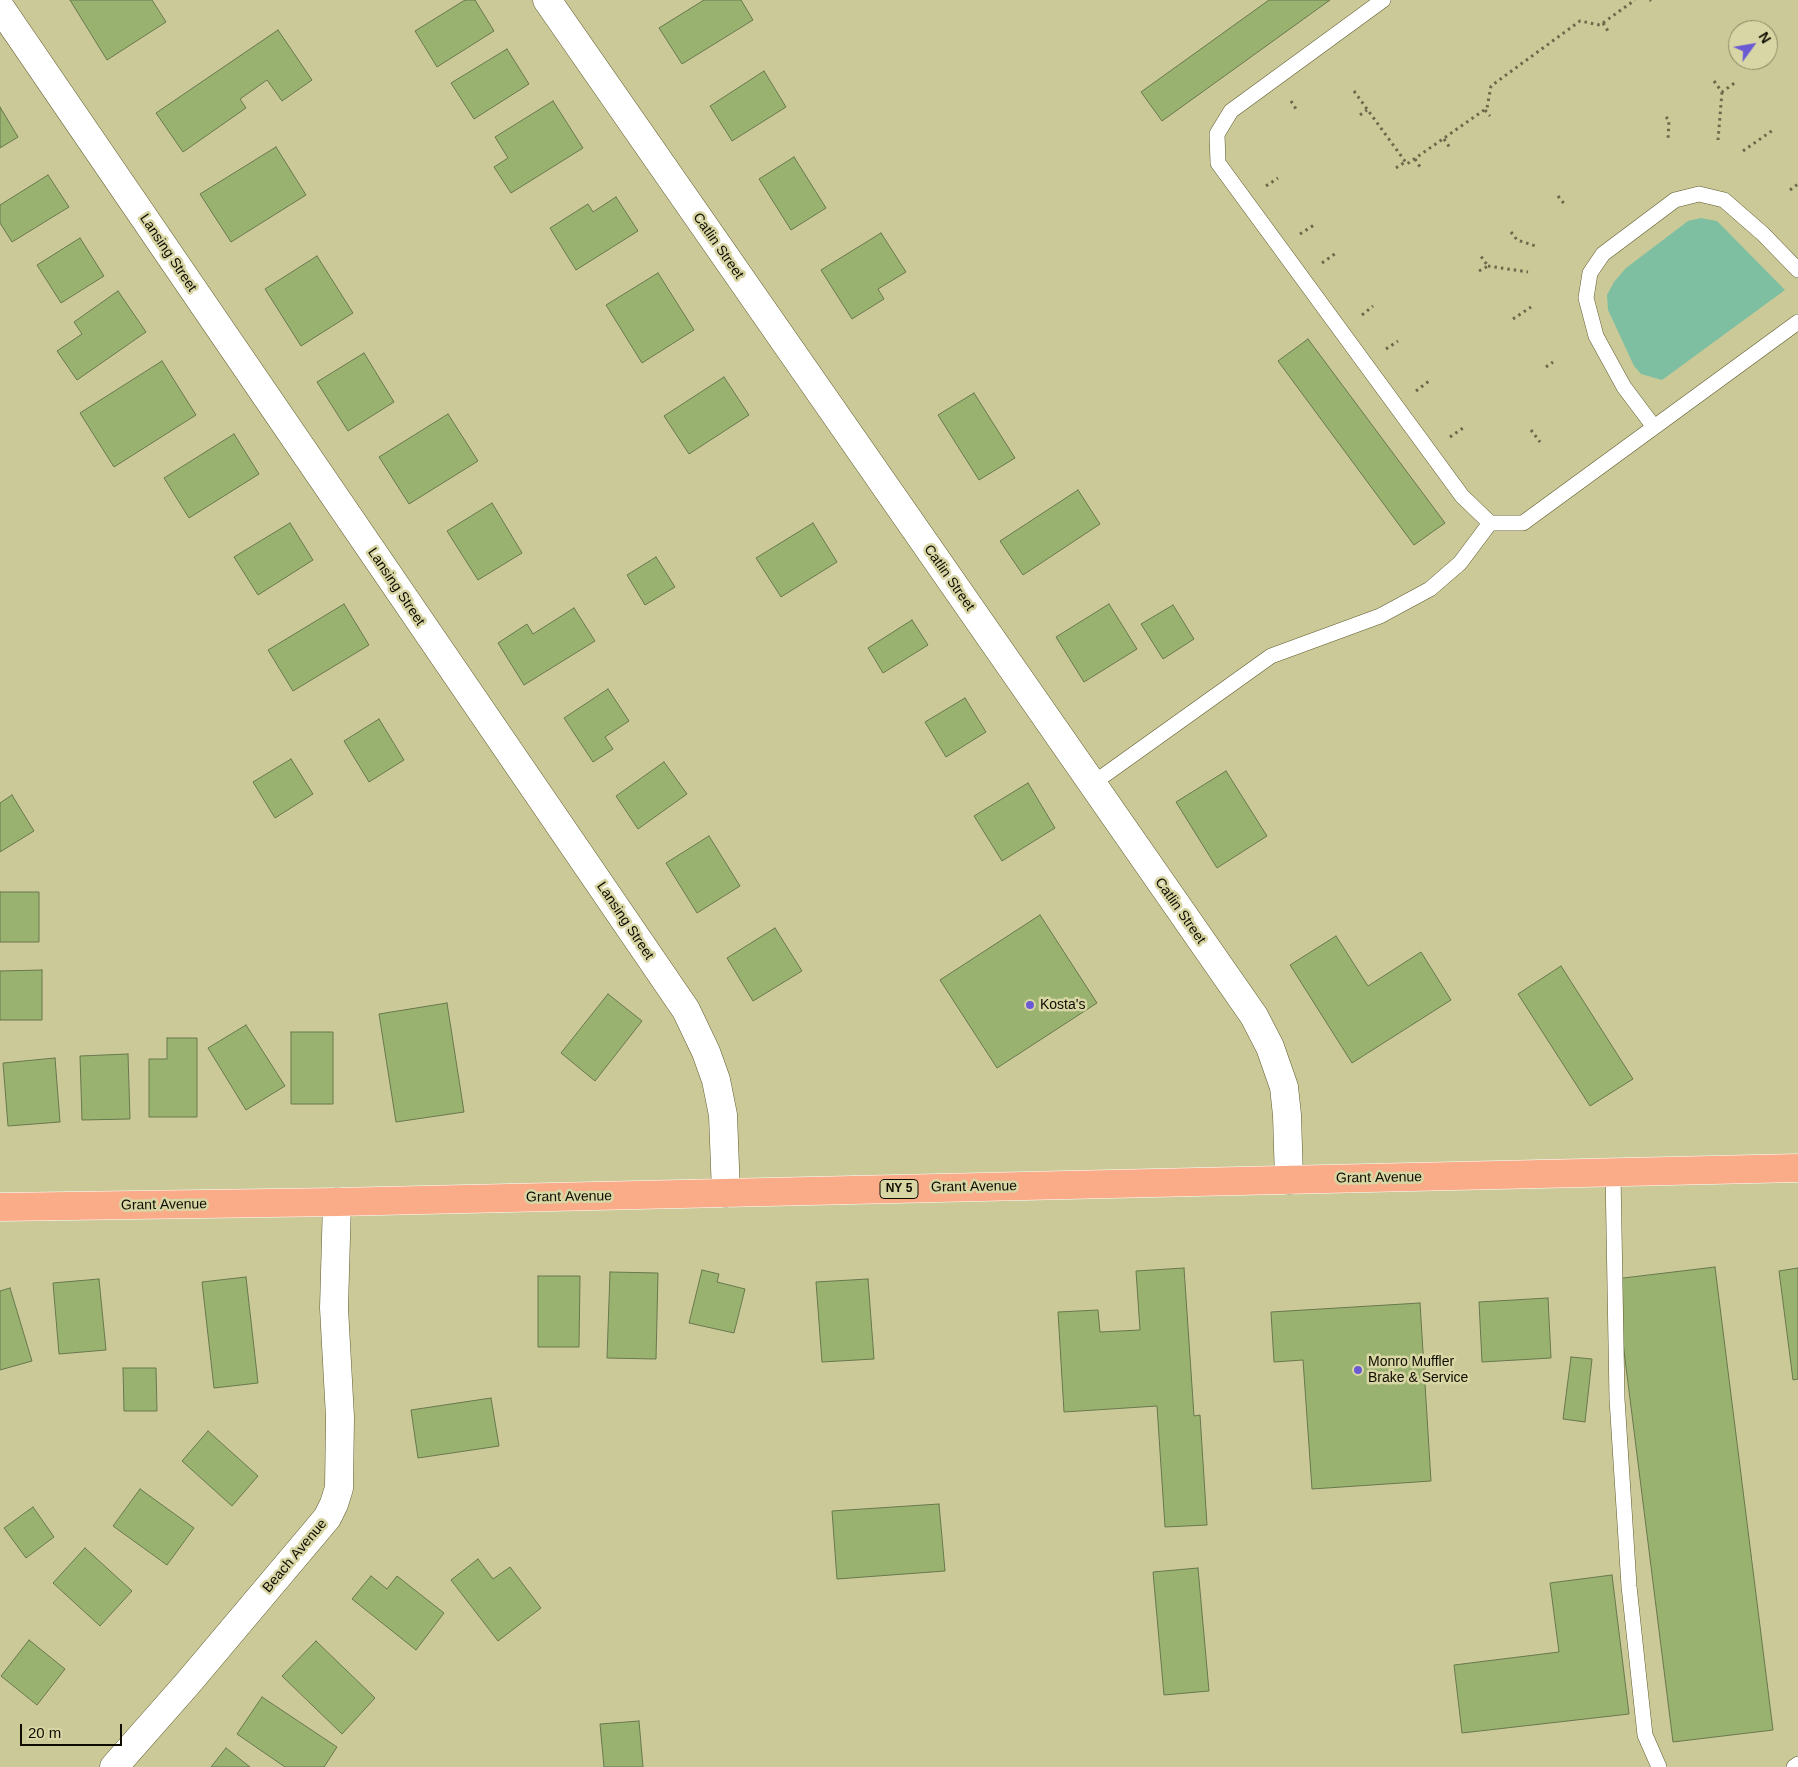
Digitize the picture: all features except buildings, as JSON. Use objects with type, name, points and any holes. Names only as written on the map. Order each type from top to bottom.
[{"type":"highway","name":"Grant Avenue","points":[[0,1208],[338,1202],[1798,1168]]},
{"type":"street","name":"Catlin Street","points":[[547,0],[1254,1016],[1270,1047],[1284,1087],[1289,1180]]},
{"type":"street","name":"Lansing Street","points":[[0,7],[686,1010],[706,1052],[716,1080],[723,1115],[726,1193]]},
{"type":"street","name":"Beach Avenue","points":[[114,1767],[188,1683],[327,1518],[334,1504],[339,1488],[340,1418],[334,1308],[338,1202]]},
{"type":"lane","points":[[1383,0],[1231,112],[1217,134],[1218,163],[1462,496],[1490,523],[1523,523],[1798,322]]},
{"type":"lane","points":[[1654,427],[1624,387],[1596,336],[1586,298],[1590,272],[1603,254],[1675,200],[1699,194],[1724,200],[1763,234],[1798,270]]},
{"type":"lane","points":[[1092,784],[1271,656],[1380,616],[1430,589],[1460,563],[1490,523]]},
{"type":"lane","points":[[1614,1173],[1617,1399],[1629,1586],[1645,1735],[1659,1767]]},
{"type":"lane","points":[[1794,1767],[1798,1764]]},
{"type":"path","points":[[1396,168],[1405,162],[1407,164],[1415,159],[1485,110],[1491,86],[1580,21],[1603,24],[1635,0]]},
{"type":"path","points":[[1603,24],[1608,31]]},
{"type":"path","points":[[1714,81],[1722,92],[1718,140]]},
{"type":"path","points":[[1722,92],[1736,82]]},
{"type":"path","points":[[1354,91],[1405,162]]},
{"type":"path","points":[[1291,101],[1296,109]]},
{"type":"path","points":[[1360,116],[1368,110]]},
{"type":"path","points":[[1485,110],[1490,116]]},
{"type":"path","points":[[1666,117],[1669,120],[1668,140]]},
{"type":"path","points":[[1744,151],[1773,130]]},
{"type":"path","points":[[1444,139],[1450,148]]},
{"type":"path","points":[[1415,159],[1422,170]]},
{"type":"path","points":[[1266,187],[1278,178]]},
{"type":"path","points":[[1790,190],[1798,184]]},
{"type":"path","points":[[1558,196],[1566,206]]},
{"type":"path","points":[[1300,234],[1314,225]]},
{"type":"path","points":[[1511,232],[1516,240],[1536,246]]},
{"type":"path","points":[[1322,263],[1336,253]]},
{"type":"path","points":[[1480,255],[1488,266]]},
{"type":"path","points":[[1479,271],[1488,266],[1528,272]]},
{"type":"path","points":[[1361,316],[1373,306]]},
{"type":"path","points":[[1513,319],[1531,307]]},
{"type":"path","points":[[1386,349],[1398,341]]},
{"type":"path","points":[[1546,367],[1553,362]]},
{"type":"path","points":[[1416,391],[1429,381]]},
{"type":"path","points":[[1450,437],[1463,428]]},
{"type":"path","points":[[1531,430],[1540,442]]},
{"type":"green space","points":[[1701,218],[1717,221],[1785,290],[1662,380],[1641,374],[1634,366],[1608,310],[1607,295],[1614,282],[1626,268],[1688,221]]},
{"type":"place","name":"Kosta's","points":[[1030,1005]]},
{"type":"place","name":"Monro Muffler Brake & Service","points":[[1358,1370]]}]
